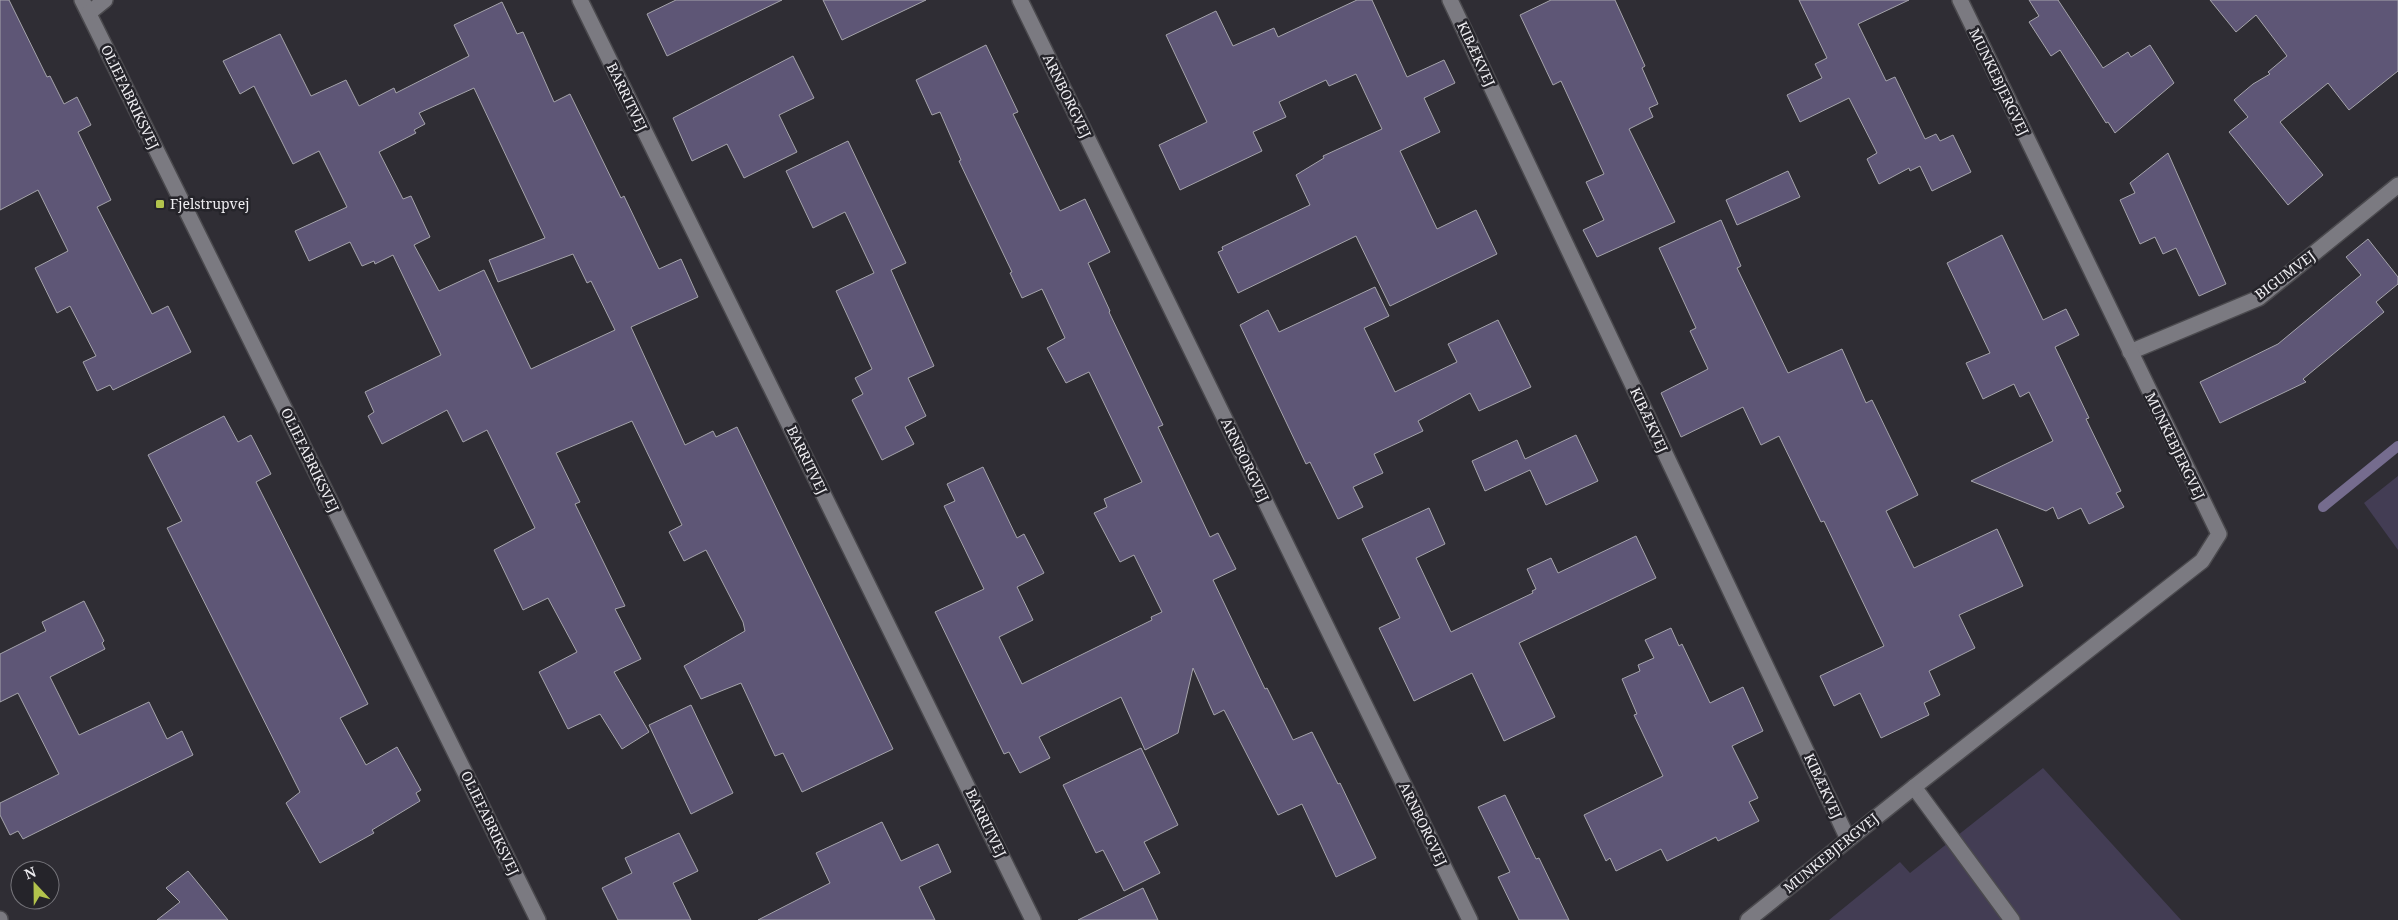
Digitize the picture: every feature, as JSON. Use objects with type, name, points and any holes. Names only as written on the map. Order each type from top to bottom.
[{"type":"street","points":[[85,6],[105,0]]},
{"type":"street","name":"BARRITVEJ","points":[[580,0],[1033,920]]},
{"type":"street","name":"ARNBORGVEJ","points":[[1020,0],[1470,920]]},
{"type":"street","name":"KIBÆKVEJ","points":[[1450,0],[1848,839]]},
{"type":"street","name":"MUNKEBJERGVEJ","points":[[1748,920],[1848,839],[2202,562],[2218,534],[1960,0]]},
{"type":"street","name":"OLIEFABRIKSVEJ","points":[[85,6],[538,920]]},
{"type":"street","name":"BIGUMVEJ","points":[[2130,352],[2259,298],[2398,185]]},
{"type":"street","points":[[1914,787],[2012,920]]},
{"type":"shaded area","points":[[2398,476],[2398,550],[2364,503]]},
{"type":"shaded area","points":[[2043,768],[2181,920],[1829,920],[1900,862],[1910,873]]},
{"type":"building","points":[[0,0],[9,0],[47,77],[50,76],[64,104],[77,97],[91,125],[78,132],[111,200],[97,207],[152,314],[168,306],[191,352],[113,390],[110,385],[97,391],[83,362],[96,356],[70,306],[57,313],[35,268],[68,251],[38,190],[0,210]]},
{"type":"building","points":[[676,0],[782,0],[667,56],[647,14]]},
{"type":"building","points":[[823,0],[926,0],[842,40]]},
{"type":"building","points":[[1357,0],[1372,0],[1407,77],[1444,60],[1455,83],[1424,98],[1440,132],[1400,151],[1437,229],[1476,210],[1497,254],[1390,306],[1356,236],[1238,293],[1218,252],[1223,250],[1222,247],[1310,205],[1296,175],[1324,158],[1323,156],[1382,129],[1356,74],[1329,86],[1326,80],[1279,102],[1286,117],[1253,132],[1262,151],[1180,190],[1159,145],[1207,122],[1166,35],[1216,11],[1233,46],[1274,28],[1278,37]]},
{"type":"building","points":[[1551,0],[1615,0],[1645,66],[1642,68],[1658,104],[1649,108],[1653,117],[1629,129],[1675,222],[1597,257],[1583,230],[1604,220],[1586,182],[1604,174],[1561,81],[1553,85],[1520,15]]},
{"type":"building","points":[[1799,0],[1909,0],[1858,24],[1886,81],[1895,77],[1925,139],[1936,134],[1940,141],[1953,135],[1971,172],[1932,191],[1920,166],[1910,171],[1909,168],[1879,184],[1867,159],[1877,153],[1849,98],[1800,122],[1787,95],[1822,78],[1815,64],[1827,58]]},
{"type":"building","points":[[2029,0],[2058,0],[2103,68],[2128,52],[2131,57],[2150,45],[2174,83],[2115,133],[2108,122],[2106,123],[2060,50],[2051,56],[2029,22],[2039,16]]},
{"type":"building","points":[[2210,0],[2398,0],[2398,71],[2349,110],[2328,83],[2280,122],[2323,175],[2288,205],[2229,132],[2248,117],[2234,100],[2253,84],[2270,74],[2268,72],[2287,56],[2256,15],[2236,32]]},
{"type":"building","points":[[502,2],[517,34],[523,32],[554,102],[570,94],[621,198],[624,196],[659,269],[681,259],[698,297],[631,327],[685,445],[713,431],[716,437],[737,427],[893,749],[802,792],[783,753],[775,756],[741,683],[701,699],[684,666],[745,631],[743,622],[706,550],[684,561],[669,532],[682,525],[632,421],[556,453],[580,502],[575,504],[625,606],[615,609],[641,659],[614,672],[649,732],[622,749],[600,714],[568,729],[539,672],[577,652],[548,598],[523,610],[494,550],[535,528],[487,430],[463,442],[447,410],[382,444],[368,416],[374,412],[365,392],[441,355],[393,255],[375,264],[374,261],[362,266],[350,242],[309,261],[295,231],[347,207],[319,151],[293,164],[254,86],[240,94],[223,61],[280,34],[311,96],[346,80],[359,106],[394,88],[396,93],[469,56],[454,25]],"holes":[[[474,88],[545,238],[489,260],[498,282],[573,254],[587,283],[591,281],[615,330],[531,369],[484,270],[439,291],[414,245],[430,237],[411,196],[403,199],[379,152],[416,133],[414,130],[425,124],[419,113]]]},
{"type":"building","points":[[986,45],[1018,112],[1013,114],[1060,211],[1085,199],[1110,252],[1088,263],[1109,312],[1163,425],[1158,427],[1210,537],[1218,533],[1236,569],[1213,580],[1265,689],[1267,688],[1293,740],[1312,732],[1338,784],[1340,783],[1376,858],[1336,877],[1302,804],[1278,815],[1224,710],[1214,715],[1193,668],[1178,733],[1145,750],[1121,697],[1039,737],[1050,758],[1020,773],[1009,752],[1004,754],[935,612],[984,589],[944,506],[955,501],[947,484],[983,467],[1017,538],[1024,534],[1044,573],[1017,587],[1033,620],[999,637],[1022,684],[1152,620],[1151,617],[1162,612],[1134,555],[1120,562],[1094,513],[1107,507],[1104,499],[1142,482],[1089,372],[1066,383],[1047,348],[1065,338],[1042,289],[1022,298],[1010,273],[1012,272],[959,161],[961,160],[940,112],[932,115],[916,80]]},
{"type":"building","points":[[793,56],[814,98],[779,115],[797,152],[744,178],[727,144],[692,161],[673,118]]},
{"type":"building","points":[[848,141],[906,263],[891,270],[934,366],[908,378],[926,416],[905,427],[914,444],[882,460],[852,400],[863,394],[855,378],[872,369],[836,291],[874,273],[845,212],[813,228],[786,171]]},
{"type":"building","points":[[2168,153],[2226,284],[2199,296],[2176,248],[2163,254],[2155,237],[2140,244],[2120,200],[2135,193],[2130,183]]},
{"type":"building","points":[[1788,171],[1800,197],[1737,225],[1726,200]]},
{"type":"building","points":[[1721,220],[1741,266],[1737,268],[1788,373],[1842,349],[1866,403],[1872,400],[1918,495],[1886,511],[1914,568],[1997,529],[2023,586],[1959,615],[1975,648],[1929,671],[1940,695],[1924,703],[1929,715],[1881,738],[1860,693],[1834,706],[1820,676],[1884,646],[1824,521],[1821,522],[1779,436],[1761,445],[1743,407],[1681,437],[1661,393],[1708,369],[1690,331],[1696,328],[1659,248]]},
{"type":"building","points":[[2002,235],[2043,320],[2066,309],[2079,335],[2055,347],[2089,418],[2086,419],[2121,491],[2116,493],[2124,507],[2089,524],[2081,508],[2058,519],[2053,507],[2046,511],[1971,481],[2053,441],[2029,392],[2020,397],[2014,384],[1983,399],[1966,363],[1990,353],[1947,263]]},
{"type":"building","points":[[2368,239],[2398,277],[2398,284],[2376,302],[2384,312],[2303,379],[2306,382],[2220,423],[2200,382],[2278,344],[2361,275],[2346,257]]},
{"type":"building","points":[[1375,287],[1389,316],[1364,328],[1395,392],[1457,362],[1448,344],[1498,320],[1531,387],[1479,411],[1470,393],[1418,421],[1423,431],[1374,454],[1383,473],[1353,487],[1363,507],[1338,519],[1310,462],[1306,464],[1240,325],[1268,310],[1279,332]]},
{"type":"building","points":[[224,416],[238,442],[251,435],[271,474],[256,482],[368,704],[340,718],[366,765],[397,747],[421,790],[416,793],[420,801],[372,830],[374,833],[320,863],[286,803],[300,792],[167,528],[182,521],[148,455]]},
{"type":"building","points":[[1576,435],[1598,481],[1546,505],[1530,470],[1485,491],[1472,461],[1517,440],[1525,459]]},
{"type":"building","points":[[1429,508],[1445,544],[1416,558],[1451,632],[1533,593],[1532,591],[1536,589],[1527,569],[1551,558],[1558,573],[1636,536],[1656,578],[1519,643],[1555,717],[1504,741],[1472,673],[1414,701],[1379,628],[1400,618],[1362,539]]},
{"type":"building","points":[[84,601],[104,641],[102,643],[105,649],[50,677],[79,735],[149,702],[167,739],[182,731],[193,755],[23,839],[18,831],[10,835],[0,815],[0,803],[59,774],[18,693],[0,702],[0,654],[46,631],[42,622]]},
{"type":"building","points":[[1671,628],[1679,646],[1682,644],[1710,703],[1743,687],[1763,731],[1732,746],[1758,798],[1749,802],[1759,821],[1718,841],[1716,837],[1667,861],[1661,849],[1616,871],[1610,858],[1606,861],[1584,815],[1663,776],[1634,715],[1637,714],[1622,679],[1640,671],[1638,665],[1654,658],[1645,640]]},
{"type":"building","points":[[691,705],[733,793],[691,814],[649,725]]},
{"type":"building","points":[[1141,748],[1178,825],[1144,842],[1160,873],[1124,891],[1103,850],[1096,853],[1063,785]]},
{"type":"building","points":[[1505,795],[1536,859],[1539,858],[1569,920],[1519,920],[1498,877],[1510,872],[1478,807]]},
{"type":"building","points":[[882,822],[901,861],[938,844],[951,872],[919,887],[935,920],[758,920],[830,883],[816,853]]},
{"type":"building","points":[[679,833],[698,871],[673,883],[691,920],[618,920],[602,888],[632,873],[625,858]]},
{"type":"building","points":[[188,871],[228,920],[157,920],[180,902],[166,888]]},
{"type":"building","points":[[1143,888],[1158,920],[1078,920]]},
{"type":"waterway","points":[[2323,507],[2398,446]]},
{"type":"place","name":"Fjelstrupvej","points":[[160,204]]}]
